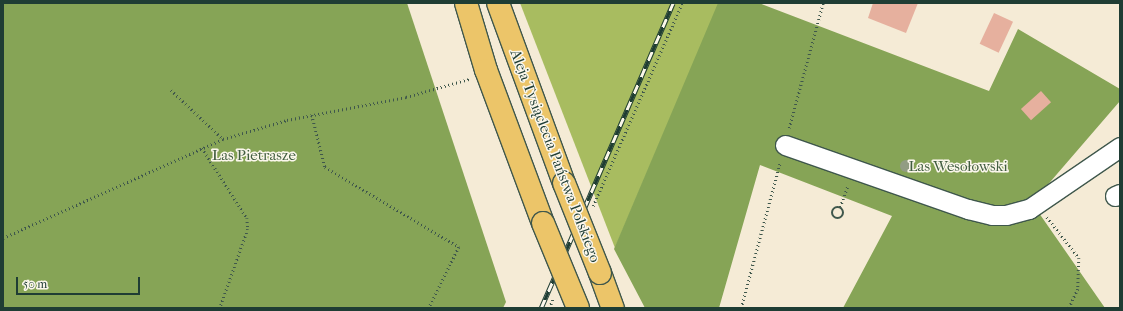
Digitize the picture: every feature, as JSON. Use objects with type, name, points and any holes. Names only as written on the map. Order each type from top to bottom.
[{"type":"highway","points":[[466,3],[486,70],[543,223],[578,308]]},
{"type":"highway","name":"Aleja Tysiąclecia Państwa Polskiego","points":[[498,3],[564,183],[613,308]]},
{"type":"lane","points":[[784,145],[982,213],[1006,215],[1036,204],[1120,146]]},
{"type":"path","points":[[590,214],[682,3]]},
{"type":"path","points":[[3,238],[222,139],[312,115],[406,97],[469,79],[486,70]]},
{"type":"path","points":[[171,90],[222,139]]},
{"type":"path","points":[[312,115],[325,167],[459,247],[429,308]]},
{"type":"path","points":[[202,148],[247,218],[248,229],[220,308]]},
{"type":"path","points":[[840,207],[843,209],[844,217],[837,220],[833,218],[833,210],[840,207],[853,169]]},
{"type":"path","points":[[1036,204],[1079,258],[1078,289],[1069,308]]},
{"type":"path","points":[[549,308],[555,294]]},
{"type":"green space","name":"Las Pietrasze","points":[[3,3],[407,3],[506,302],[503,308],[3,308]]},
{"type":"green space","points":[[520,3],[719,3],[615,248]]},
{"type":"green space","name":"Las Wesołowski","points":[[718,3],[759,3],[989,91],[1018,29],[1120,89],[1120,101],[1032,203],[1105,308],[843,308],[892,216],[760,165],[719,308],[645,308],[614,249]]},
{"type":"building","points":[[873,3],[918,3],[906,33],[868,18]]},
{"type":"building","points":[[994,13],[1013,22],[999,53],[980,44]]},
{"type":"building","points":[[1041,91],[1051,102],[1031,120],[1021,109]]},
{"type":"railway","points":[[541,308],[673,3]]}]
